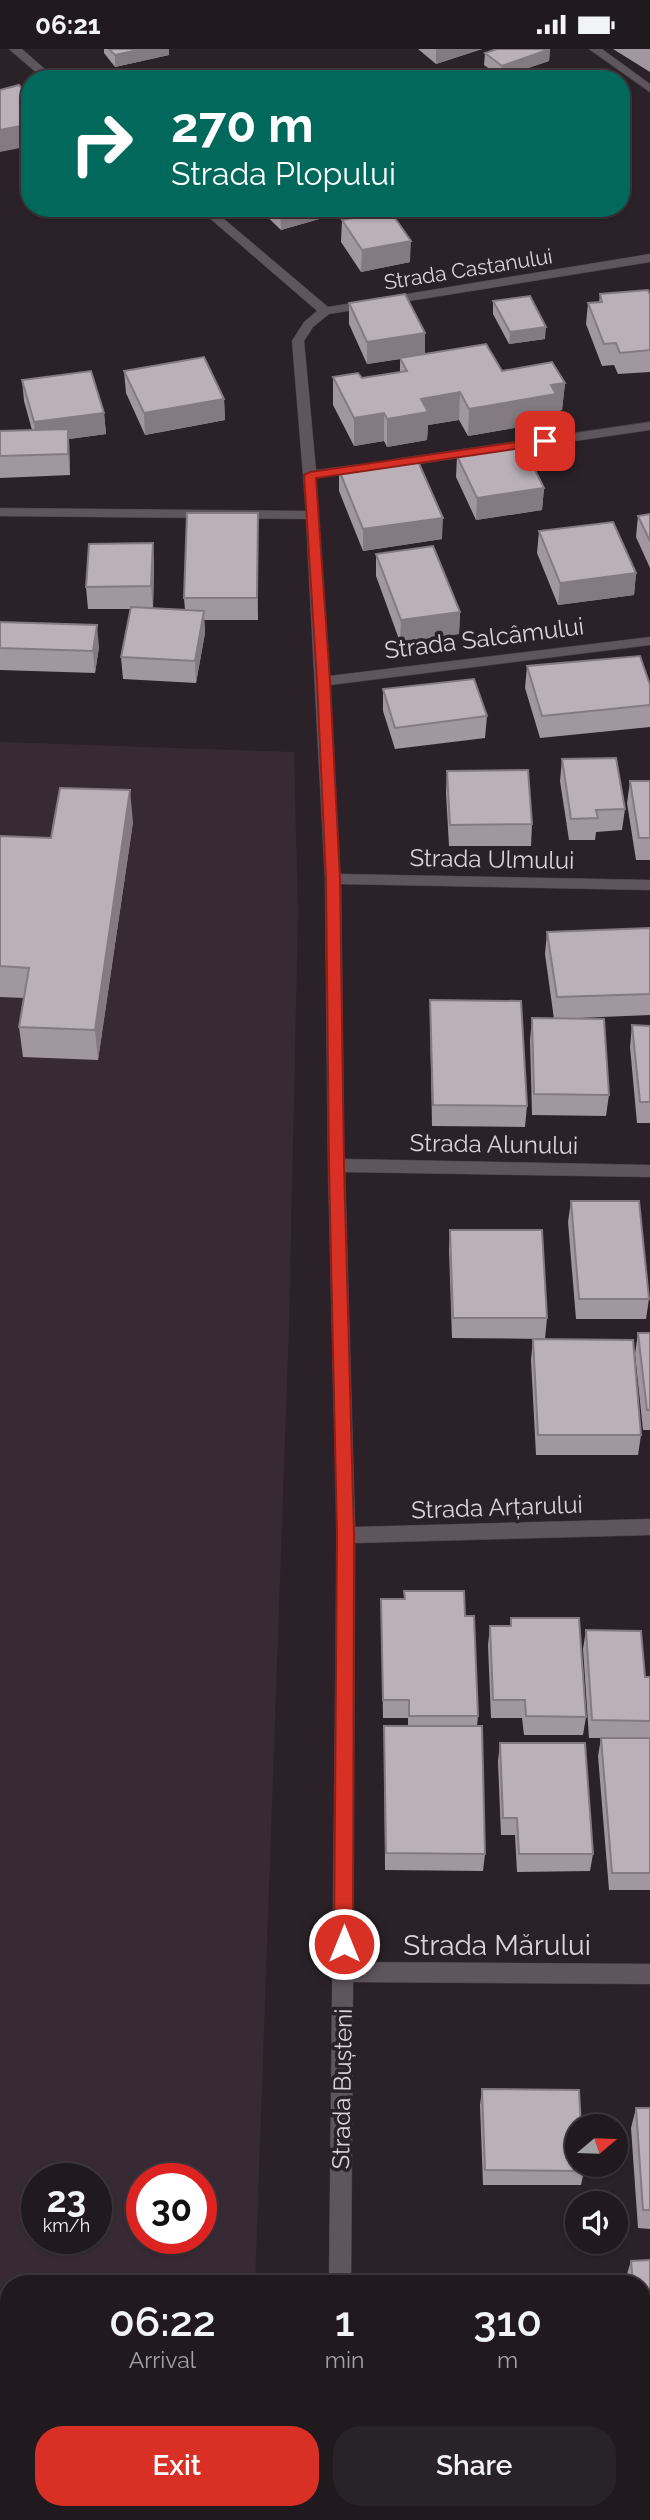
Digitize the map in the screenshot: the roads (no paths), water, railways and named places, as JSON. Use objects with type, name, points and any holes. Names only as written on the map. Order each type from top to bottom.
[{"type":"street","points":[[15,49],[40,70]]},
{"type":"street","points":[[595,49],[624,70]]},
{"type":"street","points":[[630,74],[650,89]]},
{"type":"street","points":[[215,217],[325,311]]},
{"type":"street","name":"Strada Castanului","points":[[325,311],[650,258]]},
{"type":"street","name":"Strada Bușteni","points":[[325,311],[308,325],[298,341],[324,681],[333,879],[336,1165],[345,1535],[340,2275]]},
{"type":"street","points":[[310,475],[650,426]]},
{"type":"street","points":[[0,512],[313,515]]},
{"type":"street","name":"Strada Salcâmului","points":[[324,681],[650,641]]},
{"type":"street","name":"Strada Ulmului","points":[[333,879],[650,885]]},
{"type":"street","name":"Strada Alunului","points":[[336,1165],[650,1171]]},
{"type":"street","name":"Strada Arțarului","points":[[345,1535],[650,1527]]},
{"type":"street","name":"Strada Mărului","points":[[344,1972],[650,1974]]}]
